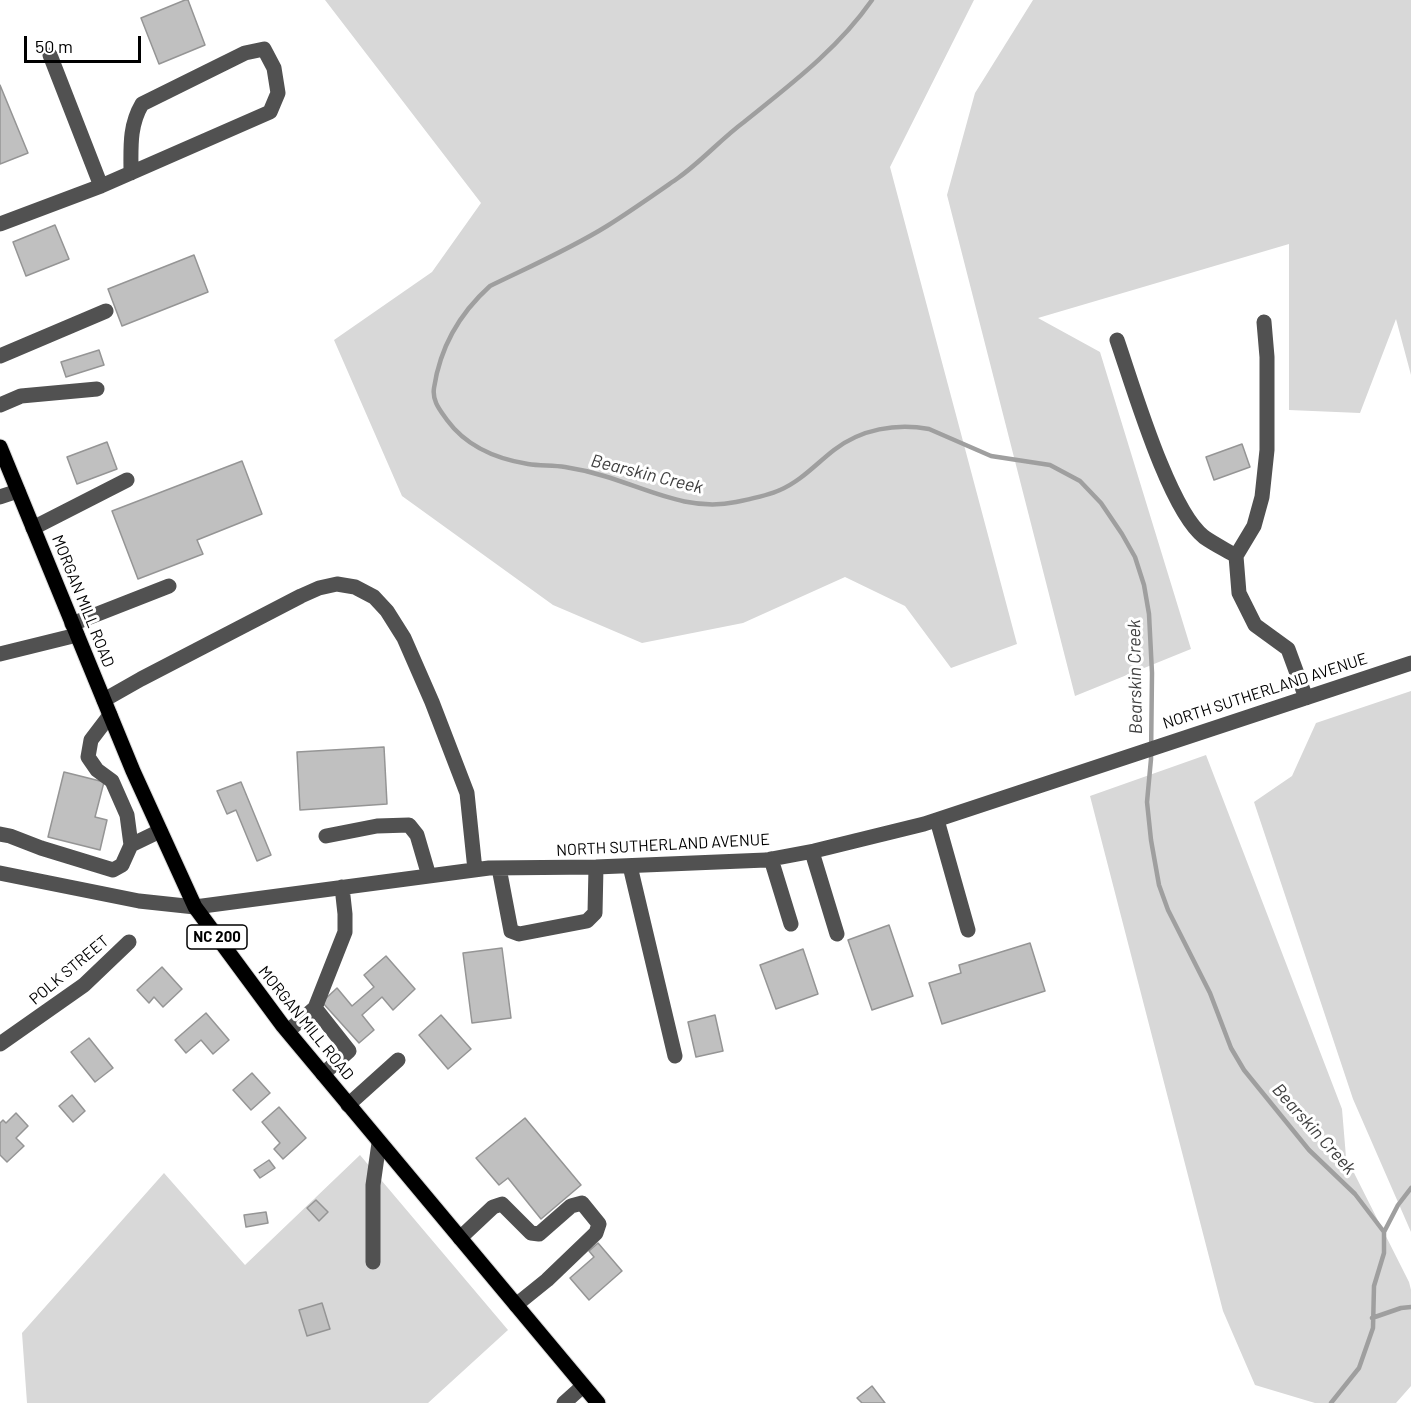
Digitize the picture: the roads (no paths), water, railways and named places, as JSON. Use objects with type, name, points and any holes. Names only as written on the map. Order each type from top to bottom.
[{"type":"main road","name":"MORGAN MILL ROAD","points":[[0,447],[110,715],[195,907],[288,1031],[348,1105],[598,1403]]},
{"type":"street","points":[[0,224],[101,186],[131,173],[270,112],[278,93],[274,68],[264,50],[245,53],[142,104],[135,116],[131,134],[131,173]]},
{"type":"street","points":[[50,55],[101,186]]},
{"type":"street","points":[[0,356],[106,311]]},
{"type":"street","points":[[1264,322],[1267,357],[1267,427],[1262,497],[1254,526],[1236,556],[1239,593],[1255,625],[1288,649],[1306,698]]},
{"type":"street","points":[[1117,340],[1163,467],[1187,517],[1203,537],[1236,556]]},
{"type":"street","points":[[0,405],[21,396],[97,389]]},
{"type":"street","points":[[33,528],[127,480]]},
{"type":"street","points":[[0,497],[18,491]]},
{"type":"street","points":[[104,700],[141,678],[301,596],[319,588],[337,584],[355,587],[374,597],[387,611],[404,638],[432,702],[467,793],[475,870]]},
{"type":"street","points":[[0,654],[75,629],[169,586]]},
{"type":"street","name":"NORTH SUTHERLAND AVENUE","points":[[0,873],[139,901],[195,907],[499,868],[630,866],[771,859],[812,852],[937,820],[1411,663]]},
{"type":"street","points":[[0,834],[113,870],[122,865],[131,845],[127,815],[112,781],[97,770],[88,757],[91,740],[110,715]]},
{"type":"street","points":[[937,820],[950,873],[968,930]]},
{"type":"street","points":[[326,836],[377,826],[409,825],[417,835],[429,876]]},
{"type":"street","points":[[131,845],[160,831]]},
{"type":"street","points":[[812,852],[837,934]]},
{"type":"street","points":[[771,859],[791,924]]},
{"type":"street","points":[[630,866],[675,1056]]},
{"type":"street","points":[[499,868],[511,931],[519,934],[587,921],[595,913],[596,867]]},
{"type":"street","points":[[288,1031],[315,1008],[345,932],[342,887]]},
{"type":"street","name":"POLK STREET","points":[[0,1044],[84,985],[129,942]]},
{"type":"street","points":[[315,1008],[349,1051],[323,1074]]},
{"type":"street","points":[[348,1105],[398,1060]]},
{"type":"street","points":[[372,1262],[373,1185],[379,1143]]},
{"type":"street","points":[[460,1238],[493,1207],[502,1204],[531,1233],[539,1234],[571,1206],[582,1203],[588,1210],[599,1224],[596,1233],[547,1280],[516,1305]]},
{"type":"street","points":[[564,1403],[583,1386]]},
{"type":"waterway","name":"Bearskin Creek","points":[[872,0],[844,35],[813,66],[678,178],[593,234],[490,286],[479,296],[446,345],[434,388],[435,401],[447,420],[463,437],[494,455],[528,464],[560,466],[589,472],[685,502],[719,504],[770,494],[795,482],[834,450],[856,437],[879,429],[917,427],[929,429],[991,456],[1050,465],[1080,481],[1101,503],[1135,557],[1144,585],[1149,614],[1152,673],[1151,759],[1147,802],[1159,885],[1168,910],[1210,993],[1231,1048],[1244,1070],[1309,1150],[1355,1194],[1384,1232],[1384,1253],[1374,1286],[1373,1328],[1359,1368],[1331,1403]]},
{"type":"waterway","points":[[1384,1232],[1398,1205],[1411,1188]]},
{"type":"waterway","points":[[1372,1318],[1411,1307]]}]
